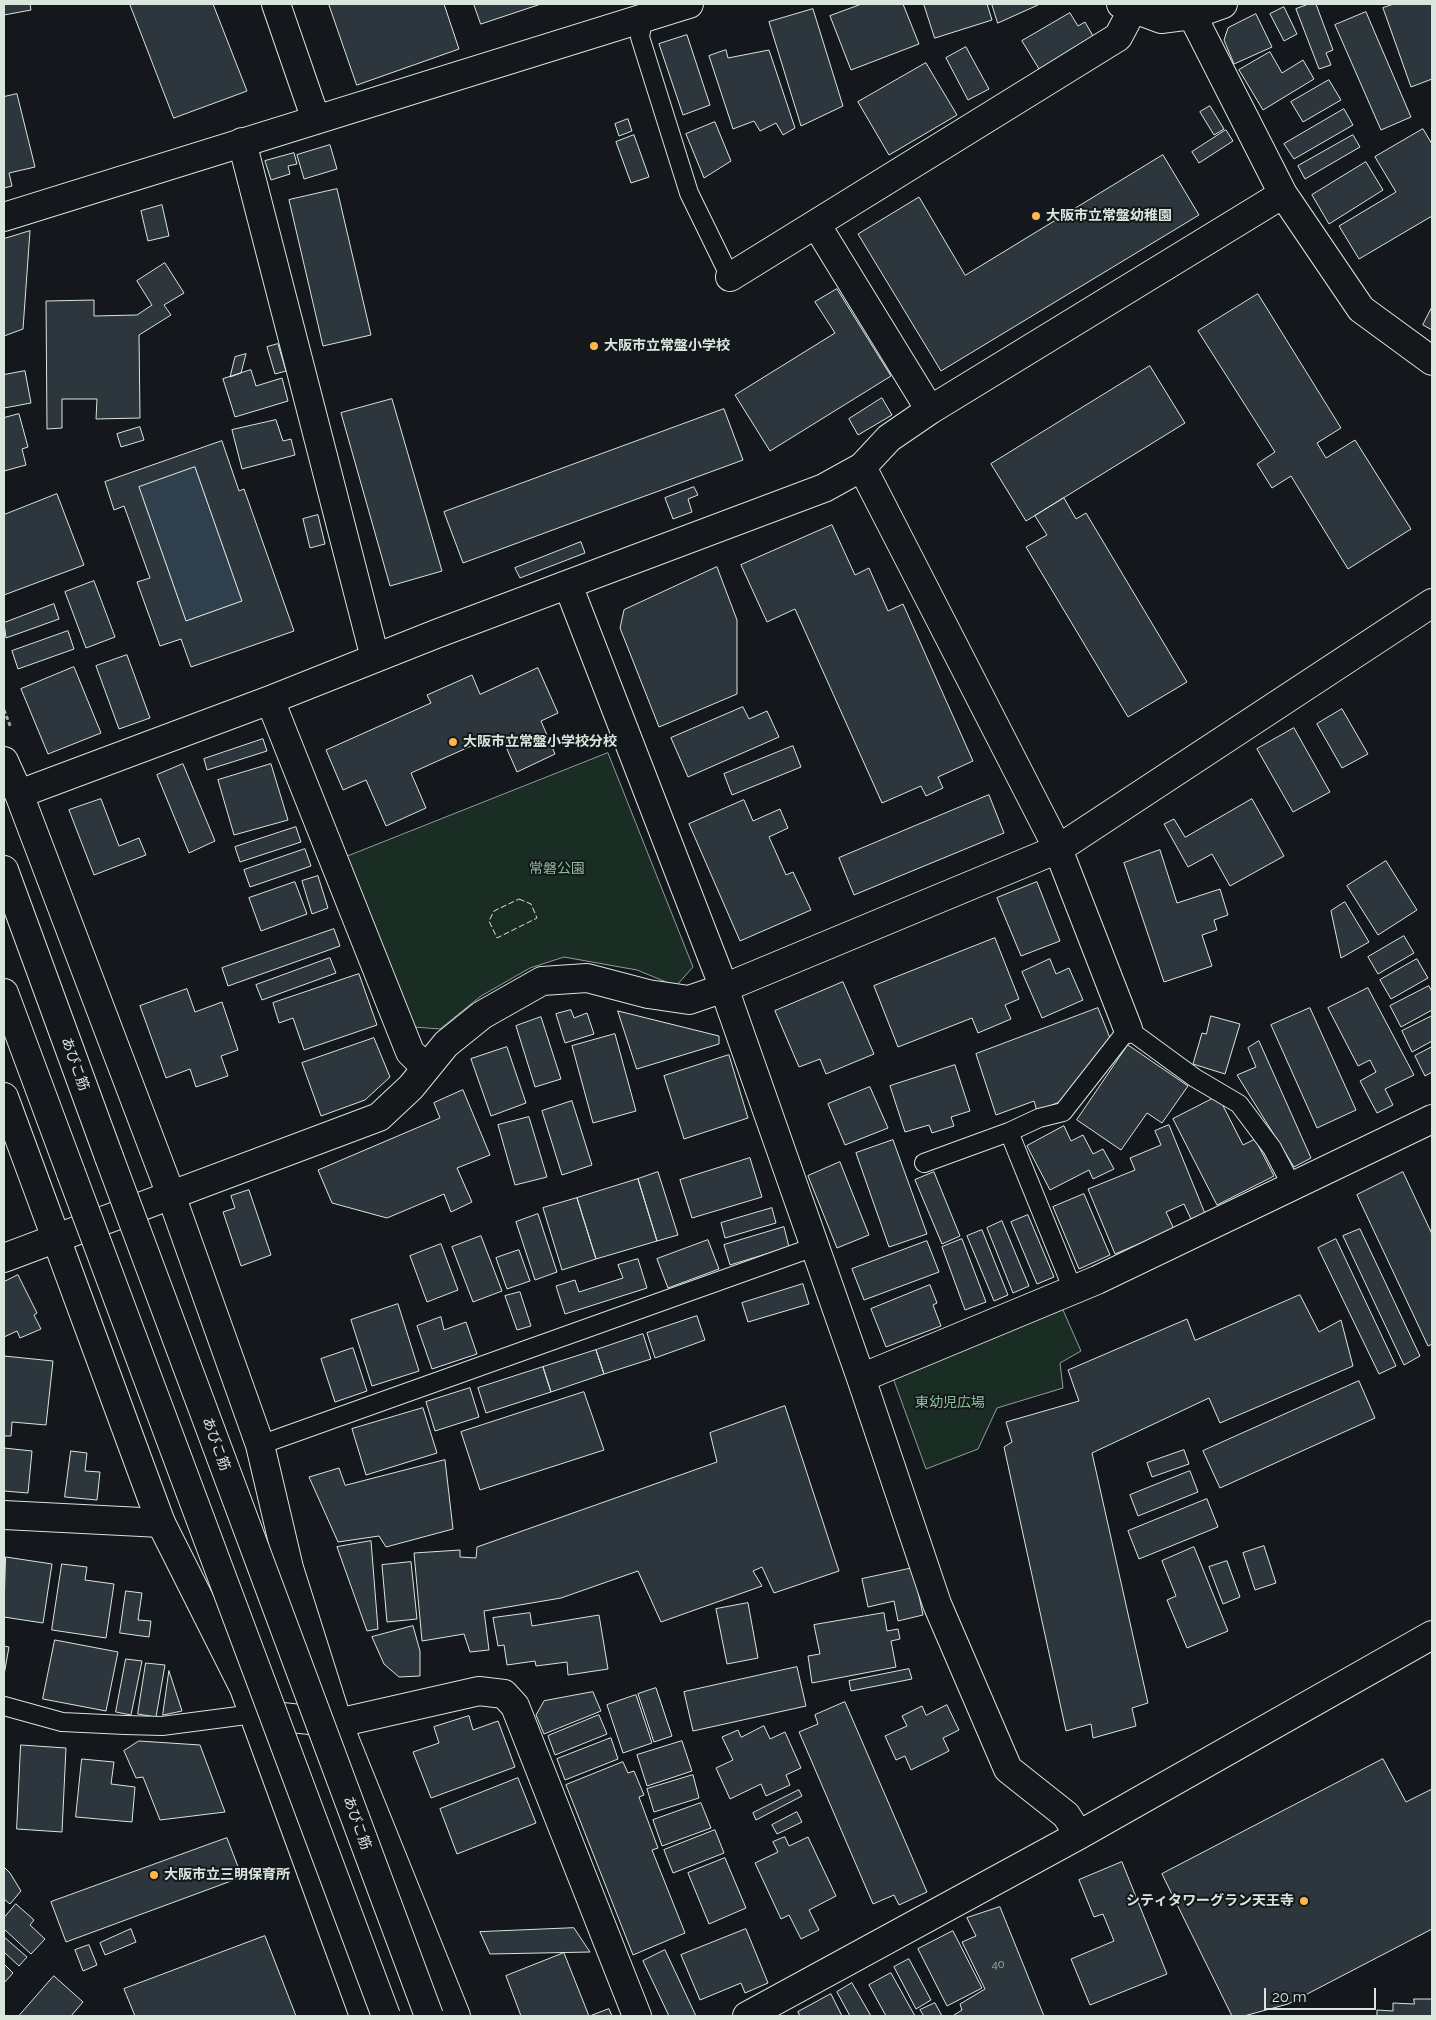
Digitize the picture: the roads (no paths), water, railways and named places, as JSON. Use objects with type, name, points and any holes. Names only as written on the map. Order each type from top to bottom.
[{"type":"street","points":[[276,4],[316,120]]},
{"type":"street","points":[[4,217],[316,120],[641,11],[689,4]]},
{"type":"street","points":[[730,277],[1118,37],[1128,6],[1161,19],[1192,15],[1223,4]]},
{"type":"street","points":[[1192,15],[1283,194],[1361,309],[1432,361]]},
{"type":"street","points":[[242,142],[376,658]]},
{"type":"street","points":[[19,794],[824,488],[862,467],[889,438],[930,410],[1283,194]]},
{"type":"street","points":[[816,224],[930,410]]},
{"type":"street","points":[[862,467],[1058,849],[1128,1029]]},
{"type":"street","points":[[568,585],[724,988],[861,1378],[937,1604],[1008,1768],[1066,1815],[1079,1835]]},
{"type":"street","points":[[4,1258],[380,1117],[411,1087],[425,1067],[446,1044],[482,1015],[542,981],[587,978],[648,994],[689,1000],[724,988],[1058,849],[1432,603]]},
{"type":"street","points":[[270,700],[410,1052],[425,1067]]},
{"type":"street","points":[[4,761],[19,794],[171,1195],[260,1445],[289,1568],[338,1723],[456,2016]]},
{"type":"street","name":"あびこ筋","points":[[4,870],[109,1157],[430,2016]]},
{"type":"street","points":[[4,993],[386,2016]]},
{"type":"street","points":[[4,1097],[54,1239],[161,1523],[244,1688],[364,2016]]},
{"type":"street","points":[[861,1378],[1073,1290],[1432,1118]]},
{"type":"street","points":[[4,1514],[161,1523]]},
{"type":"street","points":[[748,2016],[1079,1835],[1432,1634]]},
{"type":"street","points":[[254,1714],[338,1723],[479,1691],[504,1694],[515,1706],[638,2016]]},
{"type":"lane","points":[[641,11],[640,37],[689,193],[730,277]]},
{"type":"lane","points":[[924,1162],[1009,1132],[1040,1118],[1063,1112],[1128,1029],[1195,1078],[1239,1104],[1272,1148],[1292,1186]]},
{"type":"lane","points":[[1009,1132],[1073,1290]]},
{"type":"lane","points":[[260,1445],[814,1247]]},
{"type":"lane","points":[[4,1706],[62,1722],[125,1725],[162,1726],[254,1714]]},
{"type":"water","points":[[195,467],[242,601],[186,621],[139,487]]},
{"type":"place","name":"大阪市立常盤幼稚園","points":[[1036,216]]},
{"type":"place","name":"大阪市立常盤小学校","points":[[594,346]]},
{"type":"place","name":"大阪市立常盤小学校分校","points":[[453,742]]},
{"type":"place","name":"大阪市立三明保育所","points":[[154,1875]]},
{"type":"place","name":"シティタワーグラン天王寺","points":[[1304,1901]]},
{"type":"park label","name":"常磐公園","points":[[557,869]]},
{"type":"park label","name":"東幼児広場","points":[[950,1403]]}]
